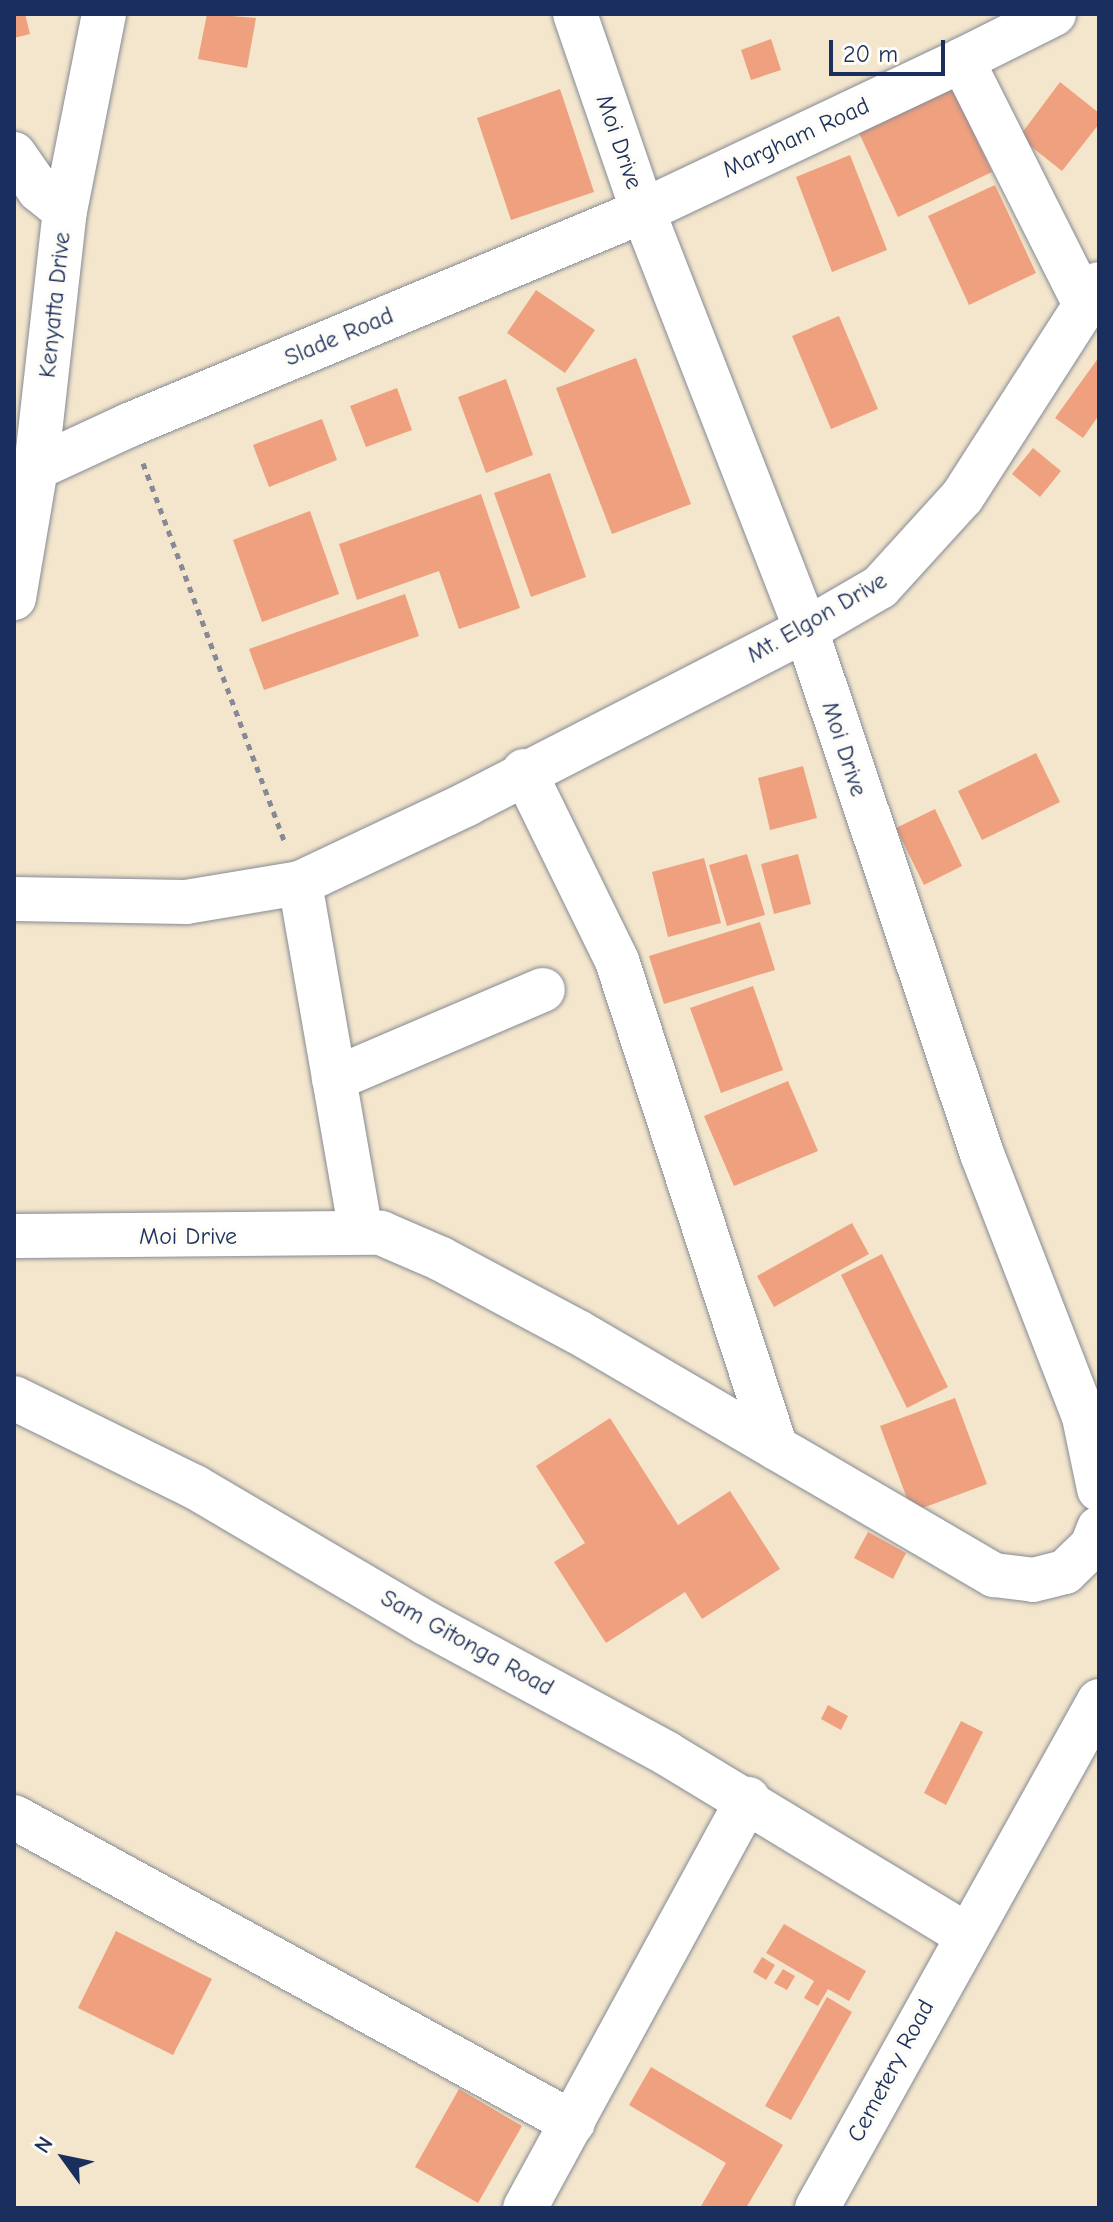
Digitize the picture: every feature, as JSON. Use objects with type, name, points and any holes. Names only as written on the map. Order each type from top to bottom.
[{"type":"street","name":"Kenyatta Drive","points":[[14,598],[36,468],[65,211],[104,14]]},
{"type":"street","name":"Moi Drive","points":[[575,14],[643,211],[806,630],[982,1154],[1084,1417],[1099,1489]]},
{"type":"street","name":"Margham Road","points":[[643,211],[1054,14]]},
{"type":"street","points":[[962,60],[1092,294]]},
{"type":"street","points":[[14,154],[39,190],[65,211]]},
{"type":"street","name":"Slade Road","points":[[36,468],[129,425],[643,211]]},
{"type":"street","name":"Mt. Elgon Drive","points":[[14,899],[186,902],[300,883],[467,804],[524,771],[806,630],[880,587],[907,562],[1000,444],[1092,294]]},
{"type":"street","points":[[524,771],[617,961],[776,1448]]},
{"type":"street","points":[[300,883],[361,1231]]},
{"type":"street","points":[[334,1079],[543,990]]},
{"type":"street","name":"Moi Drive","points":[[14,1236],[361,1231],[401,1240],[441,1259],[776,1448],[994,1575],[1033,1580],[1065,1572],[1092,1546],[1099,1528]]},
{"type":"street","name":"Sam Gitonga Road","points":[[14,1398],[195,1487],[426,1623],[748,1799],[912,1904],[965,1934]]},
{"type":"street","name":"Cemetery Road","points":[[817,2208],[965,1934],[1099,1701]]},
{"type":"street","points":[[525,2208],[748,1799]]},
{"type":"street","points":[[14,1817],[573,2123]]},
{"type":"path","points":[[129,425],[300,883]]},
{"type":"building","points":[[14,14],[25,14],[30,34],[14,38]]},
{"type":"building","points":[[207,14],[256,18],[247,68],[198,59]]},
{"type":"building","points":[[771,39],[781,70],[751,80],[741,50]]},
{"type":"building","points":[[1060,82],[1099,113],[1099,124],[1062,171],[1019,137]]},
{"type":"building","points":[[560,89],[594,192],[511,220],[477,118]]},
{"type":"building","points":[[953,89],[992,172],[898,217],[859,133]]},
{"type":"building","points":[[850,155],[887,250],[832,272],[796,177]]},
{"type":"building","points":[[995,185],[1036,273],[969,305],[928,216]]},
{"type":"building","points":[[536,290],[595,330],[565,373],[507,333]]},
{"type":"building","points":[[839,316],[878,409],[831,429],[792,336]]},
{"type":"building","points":[[1099,357],[1099,415],[1083,438],[1055,418]]},
{"type":"building","points":[[636,358],[691,504],[612,534],[556,388]]},
{"type":"building","points":[[506,379],[533,455],[486,473],[458,397]]},
{"type":"building","points":[[397,388],[412,430],[366,447],[350,406]]},
{"type":"building","points":[[322,419],[337,460],[269,487],[253,445]]},
{"type":"building","points":[[1033,448],[1061,471],[1040,497],[1012,474]]},
{"type":"building","points":[[550,473],[586,577],[531,597],[494,493]]},
{"type":"building","points":[[481,494],[520,608],[459,629],[439,571],[357,600],[339,544]]},
{"type":"building","points":[[310,511],[339,594],[262,622],[233,540]]},
{"type":"building","points":[[405,594],[419,636],[264,690],[249,649]]},
{"type":"building","points":[[1036,753],[1060,802],[982,840],[958,791]]},
{"type":"building","points":[[803,766],[817,818],[770,830],[758,778]]},
{"type":"building","points":[[935,809],[962,866],[924,885],[896,828]]},
{"type":"building","points":[[747,854],[765,915],[727,926],[709,865]]},
{"type":"building","points":[[798,854],[811,904],[774,914],[761,864]]},
{"type":"building","points":[[704,858],[721,923],[668,937],[652,872]]},
{"type":"building","points":[[760,922],[775,970],[664,1004],[649,956]]},
{"type":"building","points":[[753,986],[783,1070],[721,1093],[690,1008]]},
{"type":"building","points":[[788,1081],[818,1151],[734,1186],[704,1116]]},
{"type":"building","points":[[852,1223],[869,1254],[774,1307],[757,1276]]},
{"type":"building","points":[[882,1254],[948,1387],[907,1408],[841,1275]]},
{"type":"building","points":[[955,1398],[987,1484],[912,1512],[880,1426]]},
{"type":"building","points":[[610,1418],[678,1525],[730,1491],[780,1569],[702,1619],[685,1592],[606,1643],[554,1562],[585,1543],[536,1466]]},
{"type":"building","points":[[868,1532],[906,1553],[893,1579],[854,1558]]},
{"type":"building","points":[[828,1705],[848,1716],[841,1730],[821,1719]]},
{"type":"building","points":[[961,1721],[983,1732],[946,1805],[924,1793]]},
{"type":"building","points":[[784,1924],[866,1971],[849,2001],[828,1989],[818,2006],[804,1998],[814,1981],[766,1953]]},
{"type":"building","points":[[116,1931],[212,1979],[173,2055],[78,2008]]},
{"type":"building","points":[[762,1957],[775,1965],[766,1980],[753,1972]]},
{"type":"building","points":[[783,1969],[795,1976],[787,1990],[774,1983]]},
{"type":"building","points":[[827,1997],[852,2012],[791,2120],[765,2106]]},
{"type":"building","points":[[651,2067],[783,2145],[746,2208],[700,2208],[726,2163],[629,2105]]},
{"type":"building","points":[[459,2089],[522,2126],[478,2203],[415,2167]]}]
